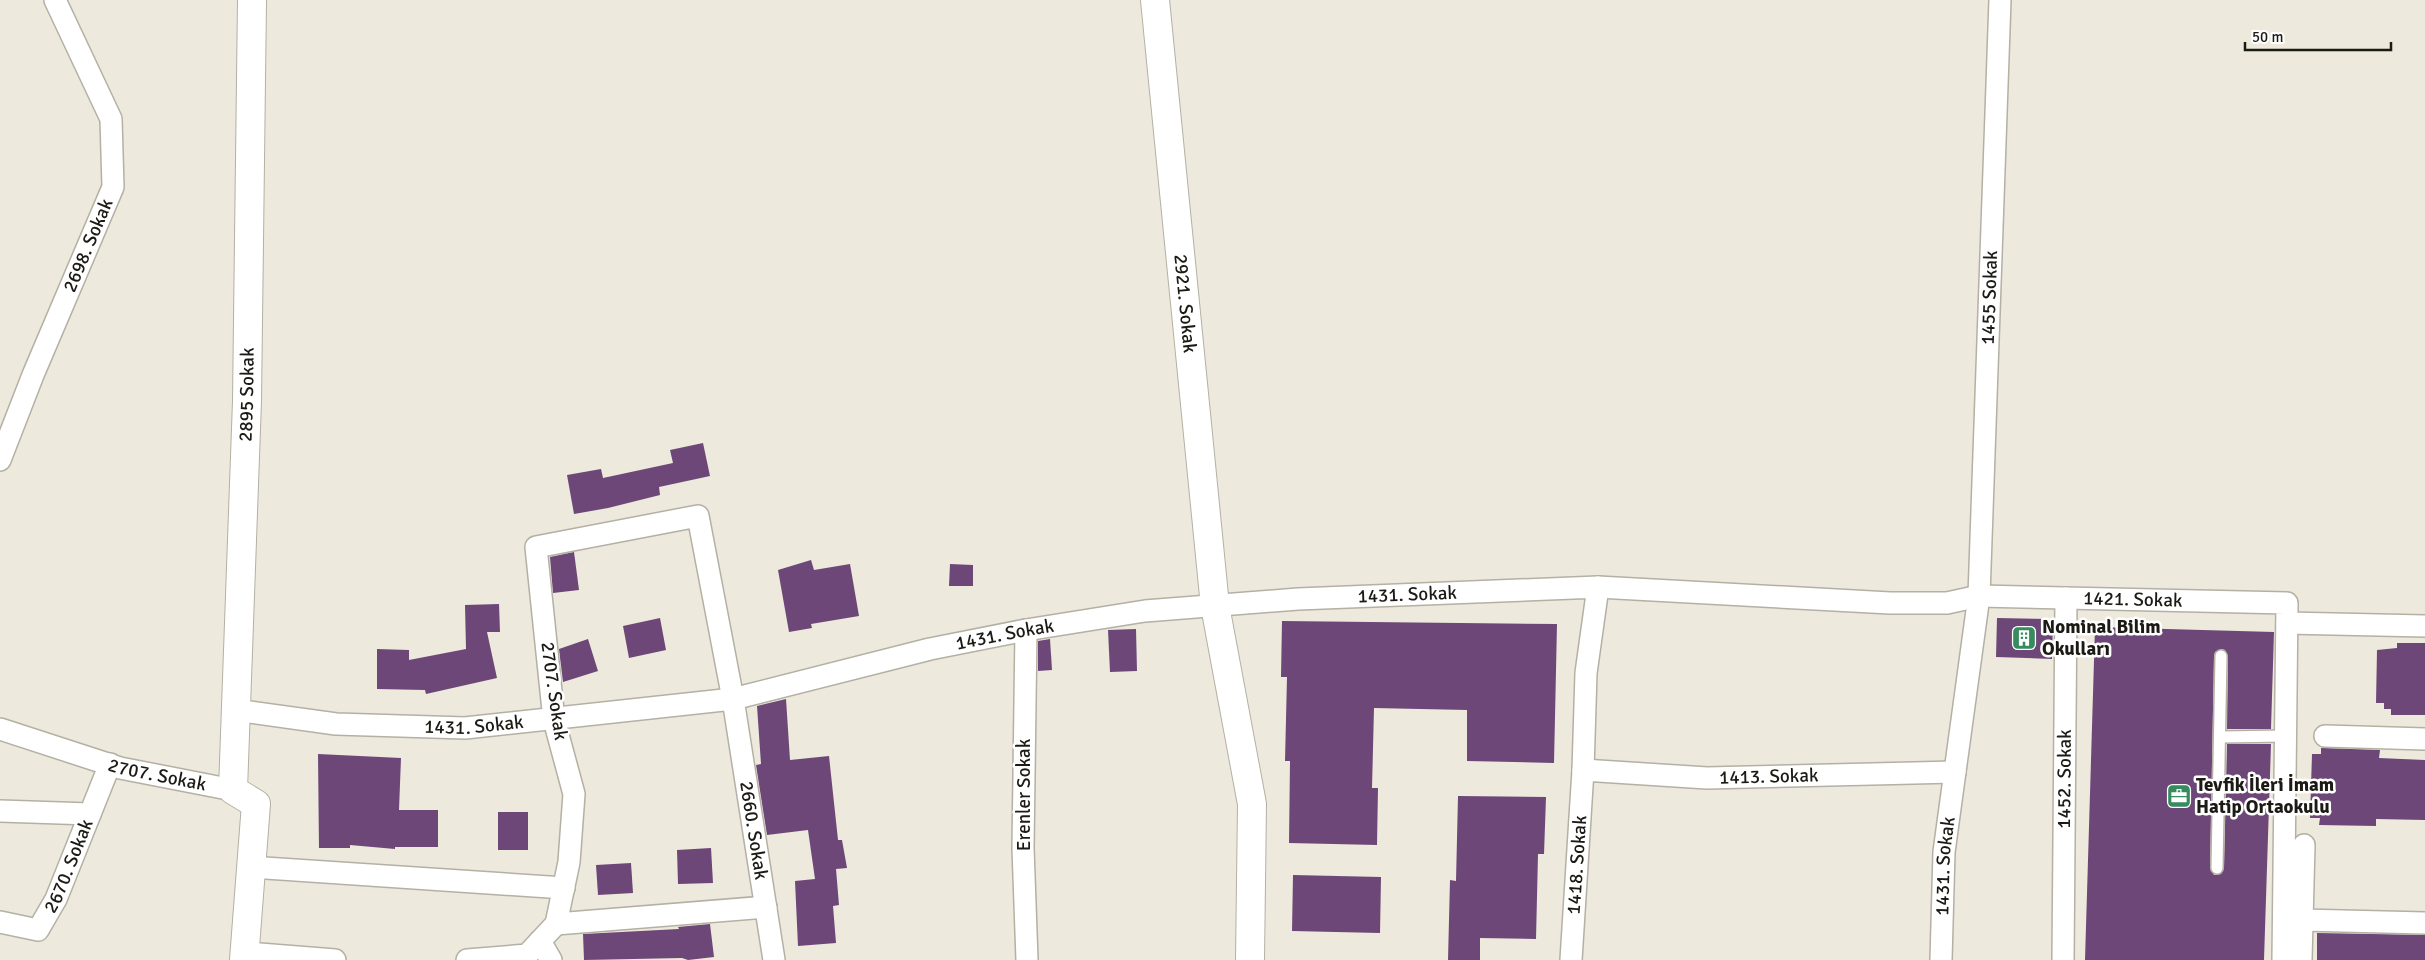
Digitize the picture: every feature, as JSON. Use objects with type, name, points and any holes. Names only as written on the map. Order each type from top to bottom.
[{"type":"street","name":"2698. Sokak","points":[[0,460],[40,357],[113,187],[111,119],[55,0]]},
{"type":"street","name":"2895 Sokak","points":[[233,790],[247,401],[252,0]]},
{"type":"street","name":"2921. Sokak","points":[[1155,0],[1215,606],[1252,804],[1250,960]]},
{"type":"street","name":"1455 Sokak","points":[[1955,772],[1979,596],[2000,0]]},
{"type":"street","name":"2660. Sokak","points":[[698,516],[732,699],[774,960]]},
{"type":"street","name":"2707. Sokak","points":[[556,924],[569,862],[574,794],[554,720],[536,547],[698,516]]},
{"type":"street","name":"1431. Sokak","points":[[235,710],[336,724],[466,728],[554,720],[732,699],[930,650],[1026,630],[1144,612],[1298,600],[1598,588],[1890,603],[1947,603],[1979,596]]},
{"type":"street","points":[[1584,770],[1586,673],[1598,588]]},
{"type":"street","name":"1421. Sokak","points":[[1979,596],[2066,598],[2287,613],[2425,626]]},
{"type":"street","name":"1452. Sokak","points":[[2063,960],[2066,598]]},
{"type":"street","points":[[2283,960],[2287,613]]},
{"type":"street","name":"Erenler Sokak","points":[[1026,630],[1023,848],[1027,960]]},
{"type":"street","name":"2707. Sokak","points":[[0,730],[110,764],[233,790],[256,804],[245,957],[335,960]]},
{"type":"street","points":[[2325,736],[2425,739]]},
{"type":"street","name":"2670. Sokak","points":[[0,922],[38,930],[56,899],[110,764]]},
{"type":"street","name":"1413. Sokak","points":[[1584,770],[1707,778],[1955,772]]},
{"type":"street","name":"1418. Sokak","points":[[1571,960],[1584,770]]},
{"type":"street","name":"1431. Sokak","points":[[1941,960],[1944,852],[1955,772]]},
{"type":"street","points":[[0,812],[90,814]]},
{"type":"street","points":[[2301,960],[2304,845]]},
{"type":"street","points":[[250,867],[564,888]]},
{"type":"street","points":[[467,960],[527,956],[556,924],[766,907]]},
{"type":"street","points":[[2302,920],[2425,923]]},
{"type":"street","points":[[540,941],[551,960]]},
{"type":"lane","points":[[2218,868],[2221,656]]},
{"type":"lane","points":[[2220,737],[2286,736]]},
{"type":"building","points":[[703,443],[710,476],[659,487],[660,495],[574,514],[567,475],[601,469],[603,478],[673,463],[670,450]]},
{"type":"building","points":[[574,552],[579,590],[553,593],[550,557]]},
{"type":"building","points":[[811,560],[814,570],[850,564],[859,616],[811,624],[812,628],[789,632],[778,570]]},
{"type":"building","points":[[950,564],[973,565],[973,586],[949,586]]},
{"type":"building","points":[[499,604],[500,632],[487,632],[497,678],[426,694],[425,690],[377,689],[377,649],[409,650],[409,660],[466,649],[465,605]]},
{"type":"building","points":[[660,618],[666,650],[629,658],[623,626]]},
{"type":"building","name":"Nominal Bilim Okulları","points":[[1997,618],[2053,619],[2052,659],[1996,657]]},
{"type":"building","points":[[1282,621],[1557,624],[1554,763],[1467,761],[1467,710],[1374,708],[1372,788],[1378,788],[1377,845],[1289,843],[1290,761],[1285,761],[1287,677],[1281,677]]},
{"type":"building","name":"Tevfik İleri İmam Hatip Ortaokulu","points":[[2095,627],[2274,632],[2271,729],[2227,729],[2228,656],[2225,650],[2221,649],[2215,652],[2214,656],[2210,868],[2214,875],[2221,874],[2224,868],[2227,744],[2271,744],[2264,960],[2085,960]]},
{"type":"building","points":[[1136,629],[1137,671],[1110,672],[1108,630]]},
{"type":"building","points":[[588,639],[598,671],[563,682],[559,649]]},
{"type":"building","points":[[1050,639],[1052,670],[1038,671],[1038,641]]},
{"type":"building","points":[[2397,643],[2425,643],[2425,715],[2391,715],[2391,709],[2384,709],[2384,703],[2376,703],[2377,650],[2397,648]]},
{"type":"building","points":[[786,699],[790,760],[829,756],[838,840],[842,840],[847,868],[836,869],[839,905],[833,906],[836,943],[798,946],[795,881],[815,879],[808,830],[767,835],[756,765],[761,764],[757,706]]},
{"type":"building","points":[[2321,748],[2380,750],[2379,758],[2425,760],[2425,820],[2376,819],[2376,826],[2319,825],[2320,818],[2310,818],[2312,754],[2321,754]]},
{"type":"building","points":[[318,754],[401,758],[399,810],[438,810],[438,847],[395,847],[395,849],[350,845],[350,848],[319,848]]},
{"type":"building","points":[[1458,796],[1546,797],[1544,854],[1538,854],[1536,939],[1480,938],[1480,960],[1448,960],[1450,880],[1456,881]]},
{"type":"building","points":[[498,812],[528,812],[528,850],[498,850]]},
{"type":"building","points":[[711,848],[713,883],[678,884],[677,850]]},
{"type":"building","points":[[631,863],[633,893],[598,895],[596,865]]},
{"type":"building","points":[[1293,875],[1381,877],[1380,933],[1292,931]]},
{"type":"building","points":[[710,924],[714,957],[688,960],[682,958],[584,960],[583,934],[679,929],[678,927]]},
{"type":"building","points":[[2317,933],[2425,935],[2425,960],[2317,960]]},
{"type":"place","name":"Nominal Bilim Okulları","points":[[2024,638]]},
{"type":"place","name":"Tevfik İleri İmam Hatip Ortaokulu","points":[[2179,796]]}]
